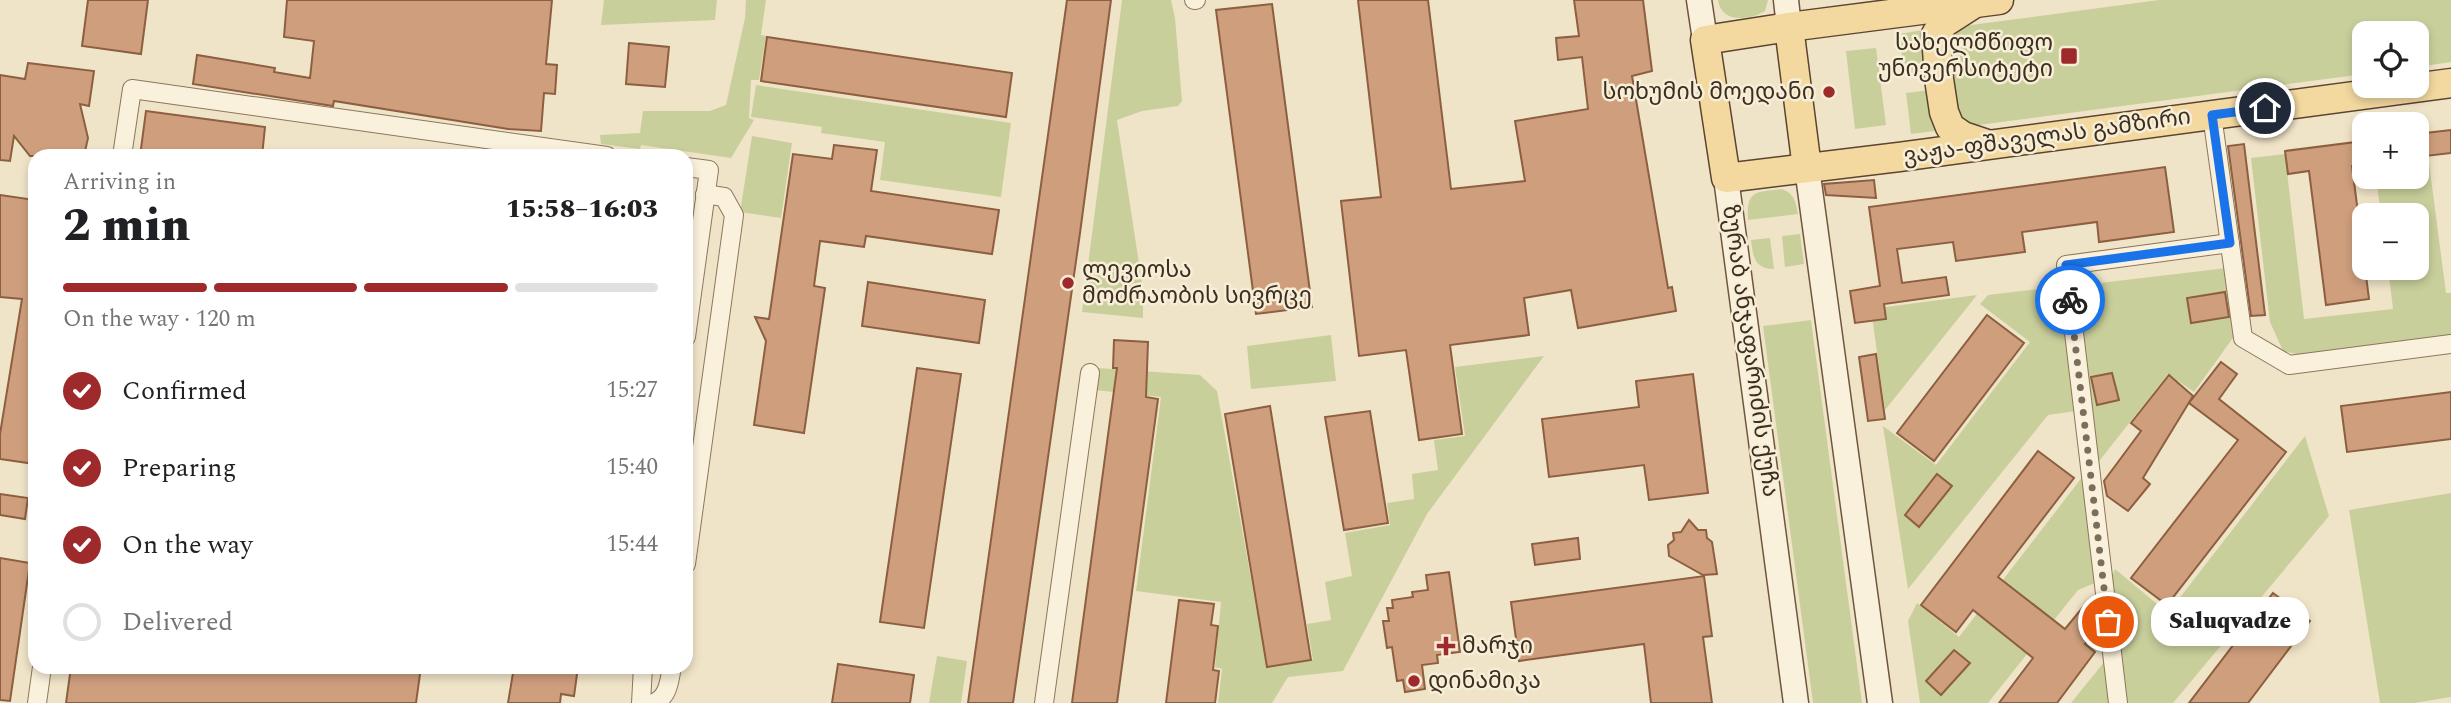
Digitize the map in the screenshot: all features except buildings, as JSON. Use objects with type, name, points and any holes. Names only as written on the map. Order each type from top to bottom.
[{"type":"main road","name":"ზურაბ ანჯაფარიძის ქუჩა","points":[[1699,0],[1726,178],[1797,703]]},
{"type":"main road","points":[[1706,40],[1788,13],[1986,2]]},
{"type":"main road","points":[[1986,2],[1939,28],[1936,42],[1944,112],[1950,127],[1963,136],[1987,144]]},
{"type":"main road","points":[[1788,13],[1880,703]]},
{"type":"main road","name":"ვაჟა-ფშაველას გამზირი","points":[[1726,178],[2451,83]]},
{"type":"street","points":[[123,149],[132,89],[557,149]]},
{"type":"street","points":[[2212,115],[2242,338],[2289,365],[2451,344]]},
{"type":"street","points":[[693,168],[709,170],[693,284]]},
{"type":"street","points":[[693,513],[734,215],[724,197],[705,194]]},
{"type":"street","points":[[2118,703],[2066,265],[2230,243]]},
{"type":"street","points":[[1044,703],[1090,373]]},
{"type":"street","points":[[37,703],[41,674]]},
{"type":"street","points":[[640,703],[642,674]]},
{"type":"street","points":[[654,703],[662,699],[669,686],[670,674]]},
{"type":"green space","points":[[604,0],[717,0],[715,20],[601,25]]},
{"type":"green space","points":[[746,0],[766,0],[761,35],[766,36],[759,80],[751,80],[749,118],[754,120],[731,158],[693,153],[693,149],[641,145],[640,149],[601,144],[600,135],[640,133],[643,111],[710,111],[726,105],[745,18]]},
{"type":"green space","points":[[1122,0],[1171,0],[1182,101],[1178,106],[1142,111],[1117,120],[1143,289],[1143,318],[1082,312]]},
{"type":"green space","points":[[1718,0],[1768,0],[1765,11],[1751,17],[1736,18],[1724,13]]},
{"type":"green space","points":[[2159,0],[2451,0],[2451,62],[2429,65],[2429,21],[2352,21],[2352,76],[1971,126],[1956,118],[1945,39],[1956,27]]},
{"type":"green space","points":[[1923,30],[1928,71],[1904,74],[1899,34]]},
{"type":"green space","points":[[1876,48],[1886,125],[1855,129],[1846,51]]},
{"type":"green space","points":[[756,85],[1011,123],[1001,197],[880,180],[885,142],[821,133],[822,127],[751,117]]},
{"type":"green space","points":[[1930,90],[1935,131],[1911,134],[1906,93]]},
{"type":"green space","points":[[752,136],[792,143],[781,218],[740,212]]},
{"type":"green space","points":[[2285,154],[2304,319],[2393,309],[2389,280],[2429,280],[2429,203],[2379,203],[2378,189],[2429,189],[2429,163],[2446,293],[2451,293],[2451,338],[2315,358],[2283,351],[2270,322],[2251,158]]},
{"type":"green space","points":[[1782,189],[1792,196],[1798,214],[1748,220],[1749,203],[1754,194]]},
{"type":"green space","points":[[1800,234],[1804,264],[1785,267],[1782,236]]},
{"type":"green space","points":[[1770,238],[1774,269],[1758,264],[1751,240]]},
{"type":"green space","points":[[2227,268],[2235,335],[2194,392],[2168,374],[2096,465],[2074,286]]},
{"type":"green space","points":[[2062,286],[2076,411],[2048,415],[1908,589],[1883,426],[1936,465],[2030,342],[1980,304],[1988,295]]},
{"type":"green space","points":[[1977,295],[1885,410],[1871,309]]},
{"type":"green space","points":[[1811,320],[1862,703],[1813,703],[1763,326]]},
{"type":"green space","points":[[1331,335],[1336,381],[1251,389],[1247,346]]},
{"type":"green space","points":[[1544,356],[1427,514],[1343,671],[1288,677],[1272,703],[1218,703],[1222,669],[1215,667],[1221,602],[1136,591],[1161,397],[1094,390],[1097,368],[1200,375],[1217,391],[1267,667],[1313,660],[1307,624],[1331,620],[1325,582],[1352,576],[1345,533],[1390,525],[1387,503],[1414,499],[1412,474],[1438,470],[1434,440],[1465,436],[1455,367]]},
{"type":"green space","points":[[2305,436],[2329,516],[2173,703],[2126,703],[2109,584],[2115,569],[2168,613]]},
{"type":"green space","points":[[2083,476],[2095,583],[2078,590],[1988,703],[1920,703],[1908,621],[1917,603],[1959,637]]},
{"type":"green space","points":[[2451,493],[2451,697],[2414,703],[2380,703],[2349,510]]},
{"type":"green space","points":[[937,656],[967,661],[961,703],[929,703]]},
{"type":"green space","points":[[2105,661],[2109,703],[2071,703]]},
{"type":"way so far","points":[[2070,300],[2108,622]]},
{"type":"place","name":"სახელმწიფო უნივერსიტეტი","points":[[2069,56]]},
{"type":"place","name":"სოხუმის მოედანი","points":[[1829,92]]},
{"type":"place","name":"ლევიოსა მოძრაობის სივრცე","points":[[1068,283]]},
{"type":"place","name":"Saluqvadze","points":[[2108,622]]},
{"type":"place","name":"მარჯი","points":[[1446,646]]},
{"type":"place","name":"დინამიკა","points":[[1414,681]]},
{"type":"route","points":[[2070,300],[2066,265],[2230,243],[2212,115],[2265,108]]}]
